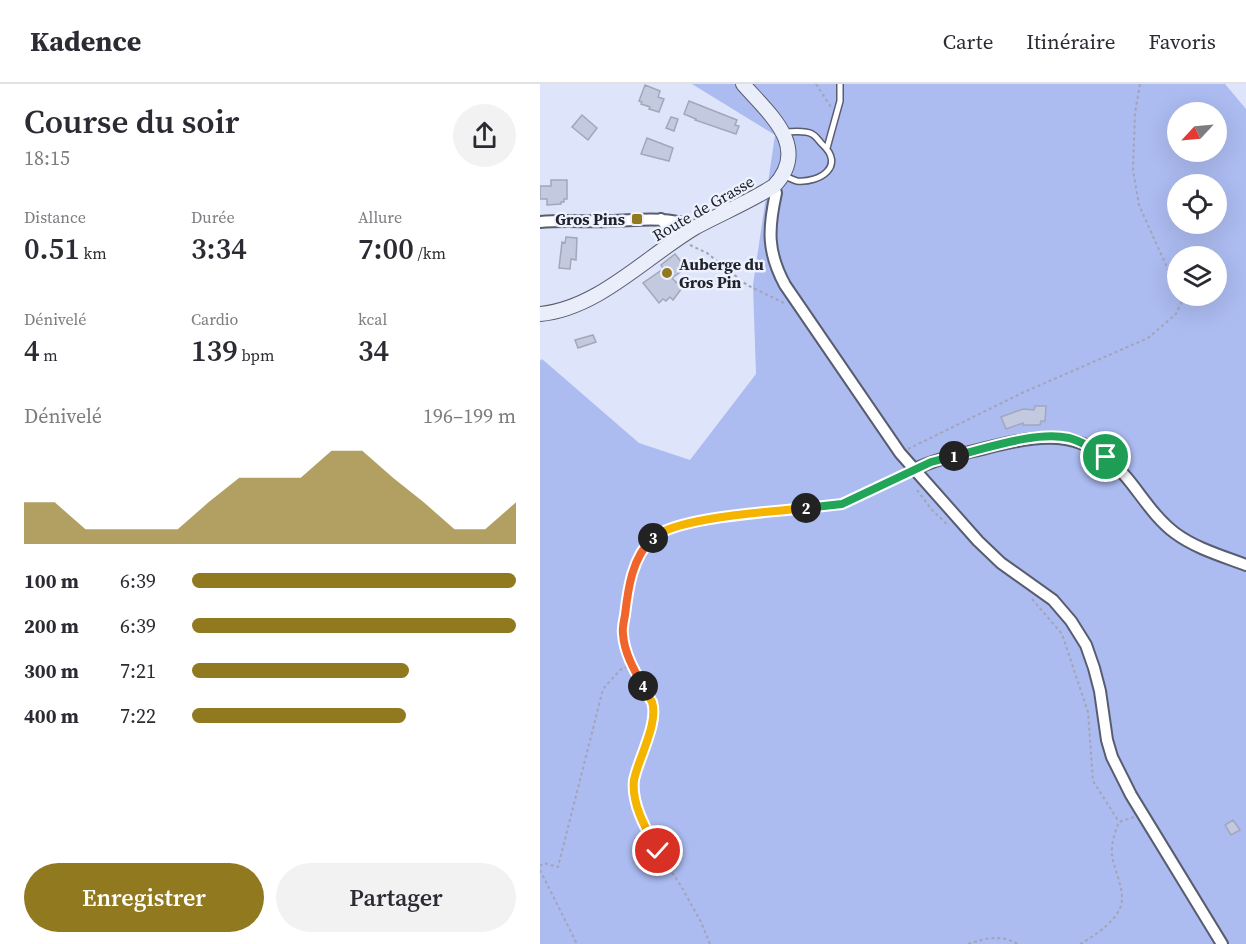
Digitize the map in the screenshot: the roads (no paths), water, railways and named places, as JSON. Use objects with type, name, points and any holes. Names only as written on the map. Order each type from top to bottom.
[{"type":"main road","points":[[743,84],[784,132],[789,153],[779,181]]},
{"type":"main road","name":"Route de Grasse","points":[[540,314],[582,302],[627,275],[697,227],[779,181]]},
{"type":"street","points":[[779,181],[769,236],[773,258],[785,285],[900,453],[978,541],[1001,563],[1053,600],[1071,621],[1086,645],[1094,668],[1112,757],[1143,815],[1222,944]]},
{"type":"street","points":[[540,222],[661,219],[697,227]]},
{"type":"street","points":[[661,219],[676,240]]},
{"type":"street","points":[[915,469],[931,462],[1020,440],[1050,436],[1070,438],[1106,457],[1126,476],[1149,507],[1175,533],[1213,553],[1246,565]]},
{"type":"lane","points":[[827,148],[840,101],[840,84]]},
{"type":"lane","points":[[779,181],[813,178],[827,172],[834,159],[827,148],[812,134],[784,132]]},
{"type":"place","name":"Gros Pins","points":[[637,219]]},
{"type":"place","name":"Auberge du Gros Pin","points":[[667,273]]}]
